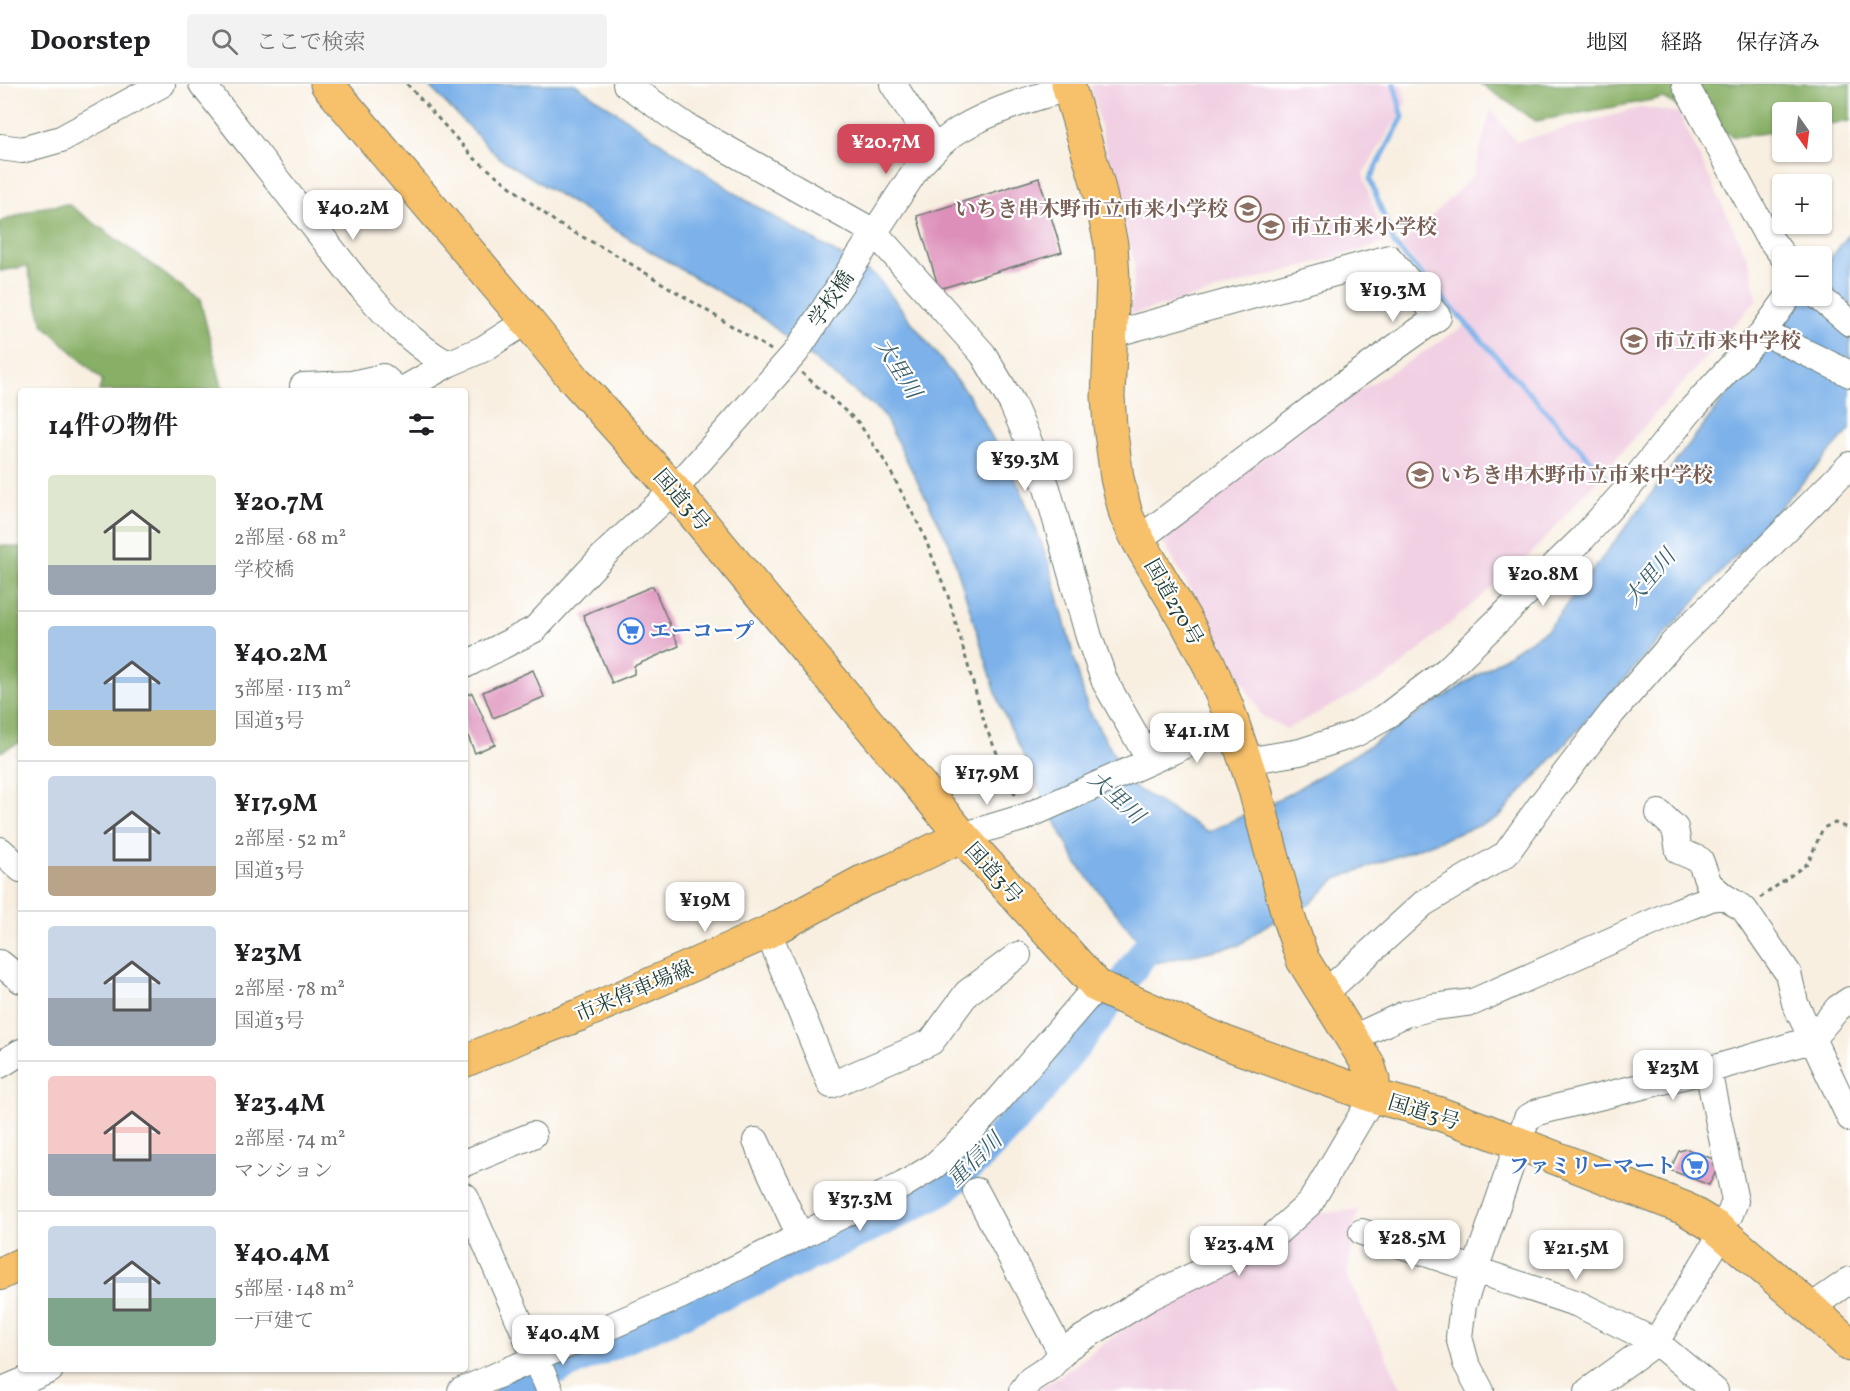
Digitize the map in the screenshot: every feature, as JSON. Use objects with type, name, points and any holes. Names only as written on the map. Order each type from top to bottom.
[{"type":"highway","name":"国道3号","points":[[327,84],[574,379],[674,490],[962,836],[1097,986],[1226,1043],[1373,1096],[1437,1113],[1518,1142],[1684,1208],[1720,1231],[1850,1345]]},
{"type":"highway","name":"国道270号","points":[[1068,86],[1098,185],[1111,244],[1113,279],[1108,397],[1120,494],[1126,515],[1203,652],[1233,724],[1250,774],[1289,919],[1303,960],[1353,1038],[1371,1071],[1373,1096]]},
{"type":"main road","name":"市来停車場線","points":[[468,1060],[582,1014],[768,932],[861,882],[962,836]]},
{"type":"main road","points":[[0,1274],[18,1265]]},
{"type":"street","points":[[0,147],[22,150],[61,139],[162,84]]},
{"type":"street","points":[[202,84],[362,288],[429,354],[448,364]]},
{"type":"street","points":[[626,84],[686,126],[870,239],[983,354],[1012,403],[1032,449],[1047,488],[1089,637],[1105,682],[1147,763]]},
{"type":"street","points":[[892,84],[935,149]]},
{"type":"street","points":[[1685,84],[1765,232],[1776,246]]},
{"type":"street","name":"学校橋","points":[[468,663],[535,629],[606,553],[674,490],[796,352],[917,168],[935,149],[977,120],[1068,86]]},
{"type":"street","points":[[1109,335],[1389,258],[1438,317],[1340,387],[1138,540]]},
{"type":"street","points":[[1250,774],[1300,752],[1355,734],[1384,718],[1447,670],[1582,538],[1628,488],[1690,411],[1765,334],[1783,306]]},
{"type":"street","points":[[1830,306],[1850,323]]},
{"type":"street","points":[[404,388],[448,364],[483,349],[527,321]]},
{"type":"street","points":[[1765,334],[1850,375]]},
{"type":"street","points":[[303,386],[352,384],[383,378],[395,388]]},
{"type":"street","points":[[1324,994],[1424,903],[1506,854],[1612,713],[1672,644],[1850,465]]},
{"type":"street","points":[[962,836],[1034,813],[1233,724]]},
{"type":"street","points":[[1659,813],[1675,828],[1679,851],[1700,860],[1709,884],[1734,903],[1788,973],[1796,1003],[1811,1040],[1850,1118]]},
{"type":"street","points":[[0,850],[18,866]]},
{"type":"street","points":[[1353,1038],[1405,1014],[1434,1007],[1473,1002],[1711,897],[1734,903]]},
{"type":"street","points":[[768,932],[831,1085],[932,1042],[967,993],[1018,955]]},
{"type":"street","points":[[0,963],[18,978]]},
{"type":"street","points":[[461,1391],[680,1296],[903,1185],[934,1166],[992,1108],[1097,986]]},
{"type":"street","points":[[1481,1391],[1466,1363],[1460,1337],[1463,1305],[1527,1118],[1538,1112],[1708,1070],[1811,1040],[1838,1008],[1850,1000]]},
{"type":"street","points":[[0,1065],[18,1054]]},
{"type":"street","points":[[1588,1391],[1656,1342],[1730,1214],[1735,1201],[1708,1070]]},
{"type":"street","points":[[1029,1387],[1068,1347],[1150,1297],[1272,1237],[1310,1203],[1373,1096]]},
{"type":"street","points":[[468,1162],[533,1135]]},
{"type":"street","points":[[756,1141],[800,1236]]},
{"type":"street","points":[[976,1191],[1062,1354]]},
{"type":"street","points":[[468,1203],[550,1391]]},
{"type":"street","points":[[1362,1232],[1578,1304],[1656,1342],[1714,1391]]},
{"type":"street","points":[[1810,1308],[1850,1280]]},
{"type":"street","points":[[0,1391],[45,1372]]},
{"type":"path","points":[[1734,903],[1808,863],[1823,828],[1835,823],[1850,829]]},
{"type":"shaded area","name":"いちき串木野市立市来小学校","points":[[1090,84],[1402,84],[1407,102],[1363,174],[1385,243],[1130,315],[1135,266]]},
{"type":"shaded area","name":"いちき串木野市立市来中学校","points":[[1643,107],[1679,113],[1750,264],[1757,299],[1533,552],[1389,676],[1287,729],[1262,716],[1160,536],[1320,414],[1469,323],[1401,246],[1473,176],[1491,109],[1516,142]]},
{"type":"shaded area","points":[[1358,1210],[1347,1277],[1403,1391],[1035,1391],[1063,1374],[1158,1304],[1285,1242],[1317,1213]]},
{"type":"green space","points":[[1481,84],[1850,84],[1850,121],[1832,123],[1832,102],[1772,102],[1772,132],[1734,137],[1663,98],[1536,121]]},
{"type":"green space","points":[[68,204],[200,300],[222,388],[100,388],[102,380],[43,324],[27,266],[0,271],[0,222],[38,208]]},
{"type":"green space","points":[[0,545],[18,548],[18,743],[0,752]]},
{"type":"water","name":"大里川","points":[[427,84],[575,84],[747,201],[876,276],[969,396],[1020,488],[1049,563],[1087,707],[1132,786],[1208,832],[1289,794],[1364,749],[1548,629],[1794,306],[1832,306],[1832,257],[1850,233],[1850,430],[1497,819],[1336,879],[1310,904],[1265,926],[1239,945],[1156,963],[1077,864],[1036,783],[1000,705],[949,543],[883,414],[757,314],[638,244],[498,157]]},
{"type":"building","points":[[1039,178],[1062,252],[939,289],[917,216]]},
{"type":"building","name":"エーコープ","points":[[653,586],[679,646],[634,666],[634,674],[612,683],[583,615]]},
{"type":"building","points":[[533,670],[544,697],[493,718],[483,692]]},
{"type":"building","points":[[472,693],[495,744],[475,753],[468,736],[468,694]]},
{"type":"building","name":"ファミリーマート","points":[[1687,1149],[1721,1162],[1709,1185],[1670,1170],[1679,1151]]},
{"type":"waterway","points":[[1394,84],[1403,117],[1370,179],[1394,244],[1606,477]]},
{"type":"waterway","name":"重信川","points":[[509,1391],[799,1261],[888,1219],[944,1189],[981,1156],[1032,1102],[1094,1023],[1169,917]]},
{"type":"place","name":"いちき串木野市立市来小学校","points":[[1248,209]]},
{"type":"place","name":"市立市来小学校","points":[[1271,227]]},
{"type":"place","name":"市立市来中学校","points":[[1634,341]]},
{"type":"place","name":"いちき串木野市立市来中学校","points":[[1420,475]]},
{"type":"place","name":"エーコープ","points":[[631,631]]},
{"type":"place","name":"ファミリーマート","points":[[1695,1166]]}]
